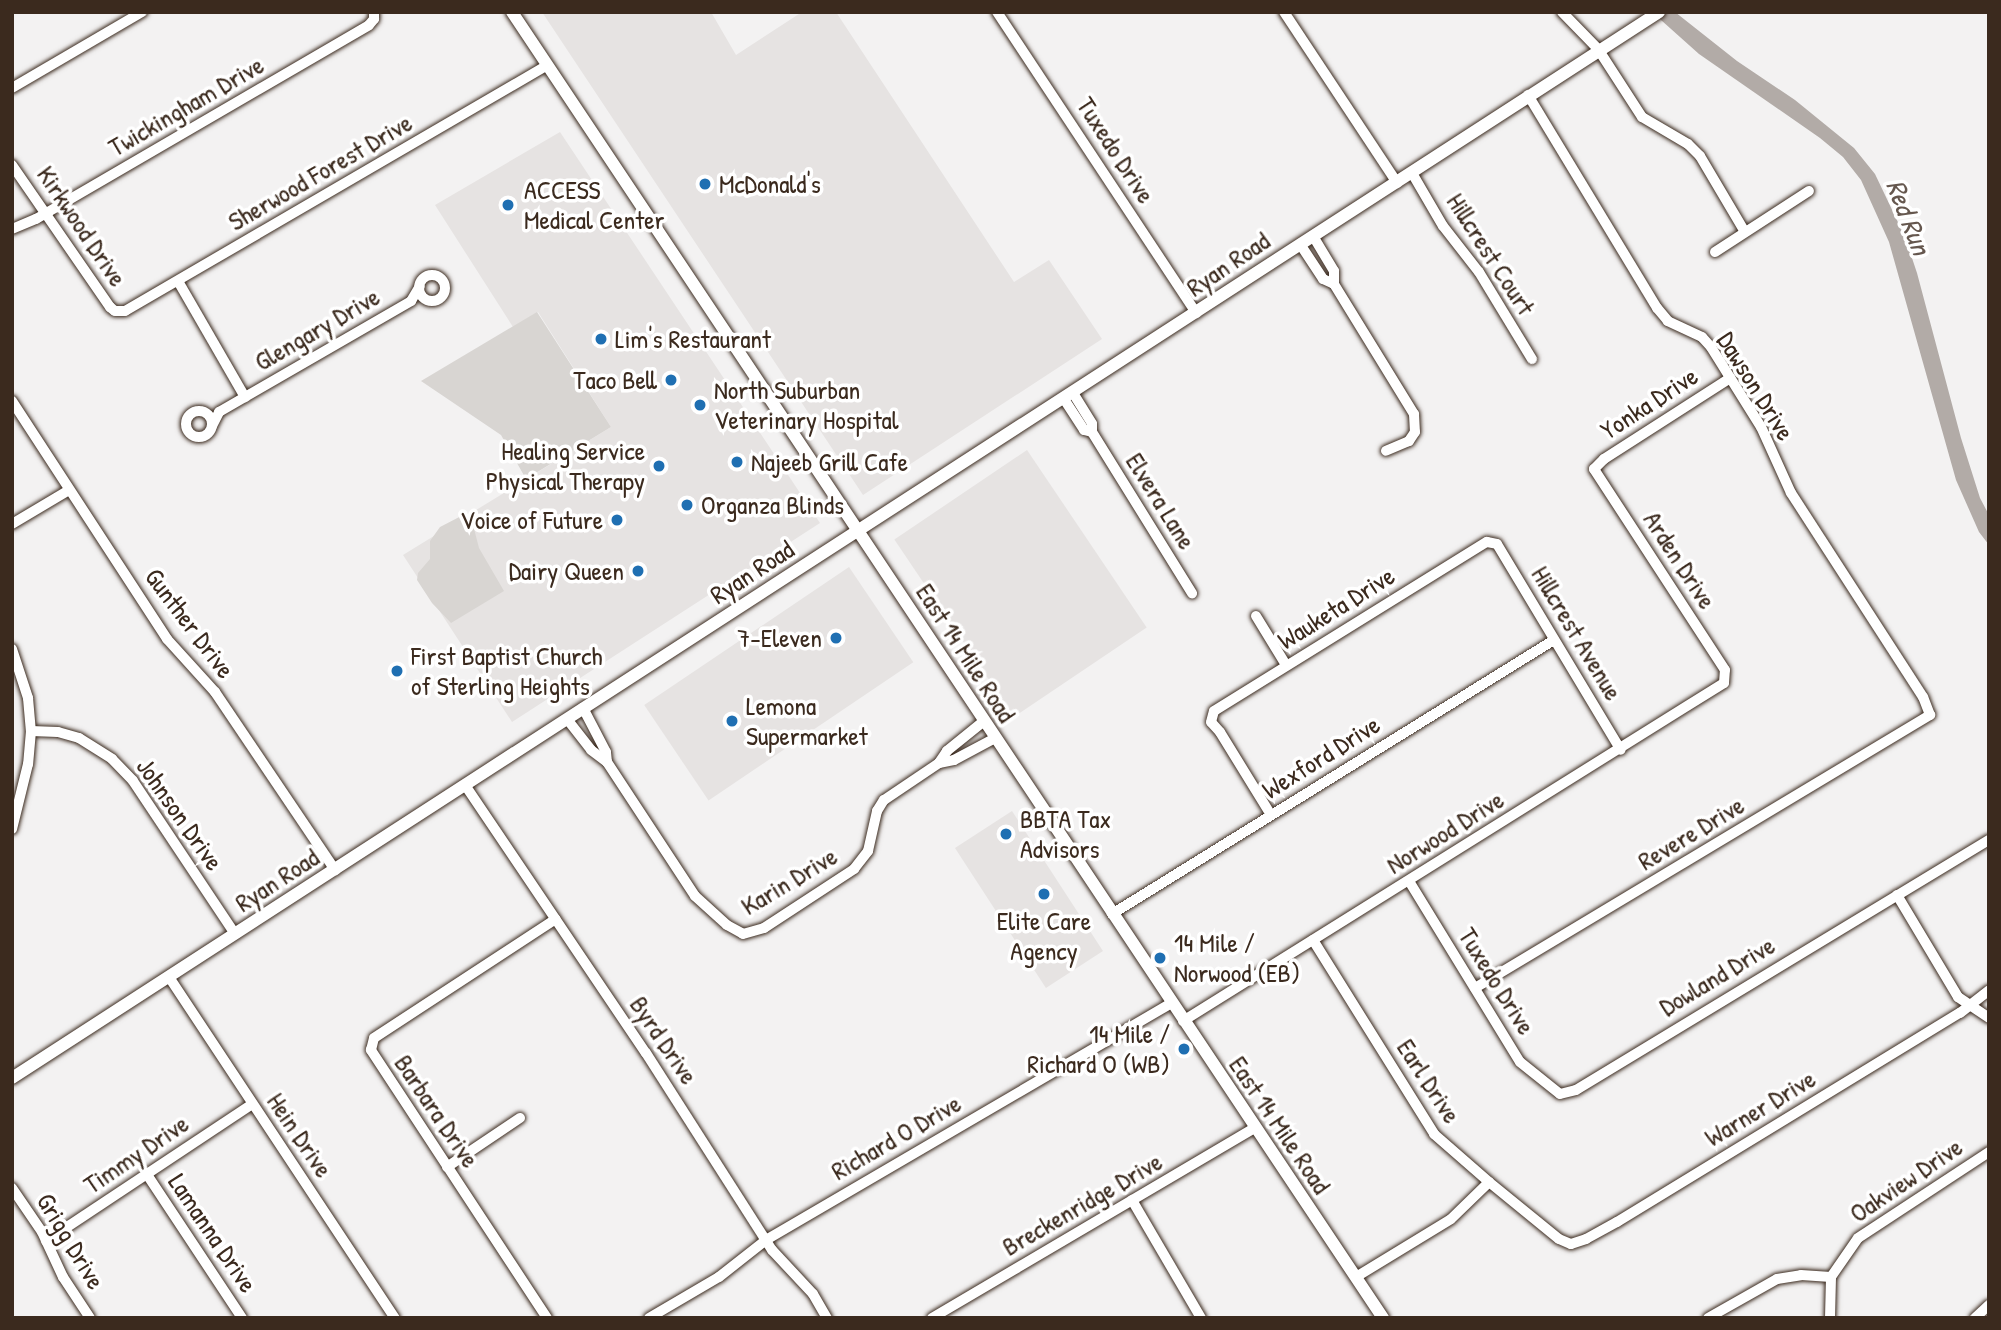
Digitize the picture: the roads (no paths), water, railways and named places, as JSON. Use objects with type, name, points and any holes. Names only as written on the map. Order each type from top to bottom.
[{"type":"main road","name":"East 14 Mile Road","points":[[512,12],[1383,1318]]},
{"type":"main road","name":"Ryan Road","points":[[12,1078],[1659,12]]},
{"type":"street","points":[[12,88],[142,12]]},
{"type":"street","name":"Tuxedo Drive","points":[[997,12],[1196,313]]},
{"type":"street","points":[[1284,12],[1397,183]]},
{"type":"street","points":[[1562,12],[1598,49],[1642,117],[1688,144],[1700,156],[1745,232]]},
{"type":"street","name":"Twickingham Drive","points":[[12,229],[46,213],[369,25],[374,13]]},
{"type":"street","name":"Sherwood Forest Drive","points":[[115,311],[125,311],[178,281],[547,65]]},
{"type":"street","name":"Dawson Drive","points":[[1528,95],[1657,309],[1668,321],[1707,342],[1761,428],[1791,493],[1923,697],[1930,715]]},
{"type":"street","name":"Kirkwood Drive","points":[[12,164],[115,311]]},
{"type":"street","name":"Hillcrest Court","points":[[1412,173],[1443,226],[1479,272],[1532,359]]},
{"type":"street","points":[[1715,252],[1809,191]]},
{"type":"street","points":[[1313,236],[1334,271],[1334,284],[1414,414],[1415,432],[1409,441],[1385,451]]},
{"type":"street","points":[[1300,244],[1323,279],[1334,284]]},
{"type":"street","points":[[419,286],[427,276],[442,280],[443,296],[428,300]]},
{"type":"street","name":"Glengary Drive","points":[[178,281],[245,397]]},
{"type":"street","name":"Glengary Drive","points":[[419,286],[421,295],[428,300]]},
{"type":"street","name":"Glengary Drive","points":[[204,412],[219,412],[411,300],[419,286]]},
{"type":"street","name":"Glengary Drive","points":[[411,300],[428,300]]},
{"type":"street","name":"Yonka Drive","points":[[1594,469],[1604,459],[1730,378]]},
{"type":"street","name":"Elvera Lane","points":[[1068,396],[1092,424],[1092,432],[1192,593]]},
{"type":"street","name":"Gunther Drive","points":[[12,401],[167,639],[215,692],[335,870]]},
{"type":"street","points":[[212,426],[210,417],[204,412],[196,411],[189,416],[187,428],[193,435],[201,436],[208,432],[212,426],[219,412]]},
{"type":"street","name":"Arden Drive","points":[[1594,469],[1719,659],[1726,677]]},
{"type":"street","points":[[12,524],[69,490]]},
{"type":"street","name":"Hillcrest Avenue","points":[[1492,542],[1621,750]]},
{"type":"street","name":"Wauketa Drive","points":[[1271,814],[1209,719],[1213,711],[1480,546],[1492,542]]},
{"type":"street","points":[[1256,616],[1286,665]]},
{"type":"street","name":"Wexford Drive","points":[[1112,914],[1554,640]]},
{"type":"street","points":[[12,649],[28,698],[31,731],[28,764],[12,830]]},
{"type":"street","name":"Norwood Drive","points":[[1183,1021],[1621,750],[1721,686],[1726,677]]},
{"type":"street","name":"Karin Drive","points":[[583,708],[606,752],[607,762]]},
{"type":"street","name":"Revere Drive","points":[[1475,988],[1930,715]]},
{"type":"street","name":"Karin Drive","points":[[567,719],[592,750],[607,762],[695,896],[727,925],[743,934],[764,928],[855,869],[868,851],[877,811],[884,800],[939,763],[947,751],[984,721]]},
{"type":"street","name":"Johnson Drive","points":[[31,731],[58,732],[79,738],[112,759],[138,789],[236,934]]},
{"type":"street","name":"Karin Drive","points":[[939,763],[954,760],[995,738]]},
{"type":"street","name":"Byrd Drive","points":[[465,785],[780,1261],[813,1294],[827,1318]]},
{"type":"street","name":"Dowland Drive","points":[[1560,1094],[1576,1090],[1989,840]]},
{"type":"street","name":"Tuxedo Drive","points":[[1409,881],[1520,1062],[1560,1094]]},
{"type":"street","points":[[1897,895],[1958,997],[1989,1018]]},
{"type":"street","name":"Barbara Drive","points":[[547,1318],[372,1055],[372,1042],[556,919]]},
{"type":"street","name":"Earl Drive","points":[[1313,940],[1434,1134],[1559,1239],[1571,1244]]},
{"type":"street","name":"Hein Drive","points":[[169,976],[395,1318]]},
{"type":"street","name":"Warner Drive","points":[[1571,1244],[1587,1239],[1617,1222],[1970,1006],[1989,990]]},
{"type":"street","name":"Richard O Drive","points":[[649,1318],[719,1277],[766,1240],[1171,1003]]},
{"type":"street","name":"Timmy Drive","points":[[46,1241],[252,1104]]},
{"type":"street","points":[[447,1167],[520,1118]]},
{"type":"street","name":"Breckenridge Drive","points":[[932,1318],[1254,1128]]},
{"type":"street","name":"Oakview Drive","points":[[1831,1277],[1841,1259],[1868,1229],[1989,1152]]},
{"type":"street","name":"Lamanna Drive","points":[[145,1173],[242,1318]]},
{"type":"street","points":[[1356,1277],[1451,1219],[1489,1182]]},
{"type":"street","name":"Grigg Drive","points":[[12,1188],[90,1318]]},
{"type":"street","points":[[1132,1200],[1201,1318]]},
{"type":"street","points":[[1708,1318],[1777,1279],[1801,1275],[1831,1277],[1830,1318]]},
{"type":"street","points":[[1975,1318],[1989,1305]]},
{"type":"place","name":"McDonald's","points":[[705,184]]},
{"type":"place","name":"ACCESS Medical Center","points":[[508,205]]},
{"type":"place","name":"Lim's Restaurant","points":[[601,339]]},
{"type":"place","name":"Taco Bell","points":[[671,380]]},
{"type":"place","name":"North Suburban Veterinary Hospital","points":[[700,405]]},
{"type":"place","name":"Najeeb Grill Cafe","points":[[737,462]]},
{"type":"place","name":"Healing Service Physical Therapy","points":[[659,466]]},
{"type":"place","name":"Organza Blinds","points":[[687,505]]},
{"type":"place","name":"Voice of Future","points":[[617,520]]},
{"type":"place","name":"Dairy Queen","points":[[638,571]]},
{"type":"place","name":"7-Eleven","points":[[836,638]]},
{"type":"place","name":"First Baptist Church of Sterling Heights","points":[[397,671]]},
{"type":"place","name":"Lemona Supermarket","points":[[732,721]]},
{"type":"place","name":"BBTA Tax Advisors","points":[[1006,834]]},
{"type":"place","name":"Elite Care Agency","points":[[1044,894]]},
{"type":"place","name":"14 Mile / Norwood (EB)","points":[[1160,958]]},
{"type":"place","name":"14 Mile / Richard O (WB)","points":[[1184,1049]]},
{"type":"water label","name":"Red Run","points":[[1909,217]]}]
